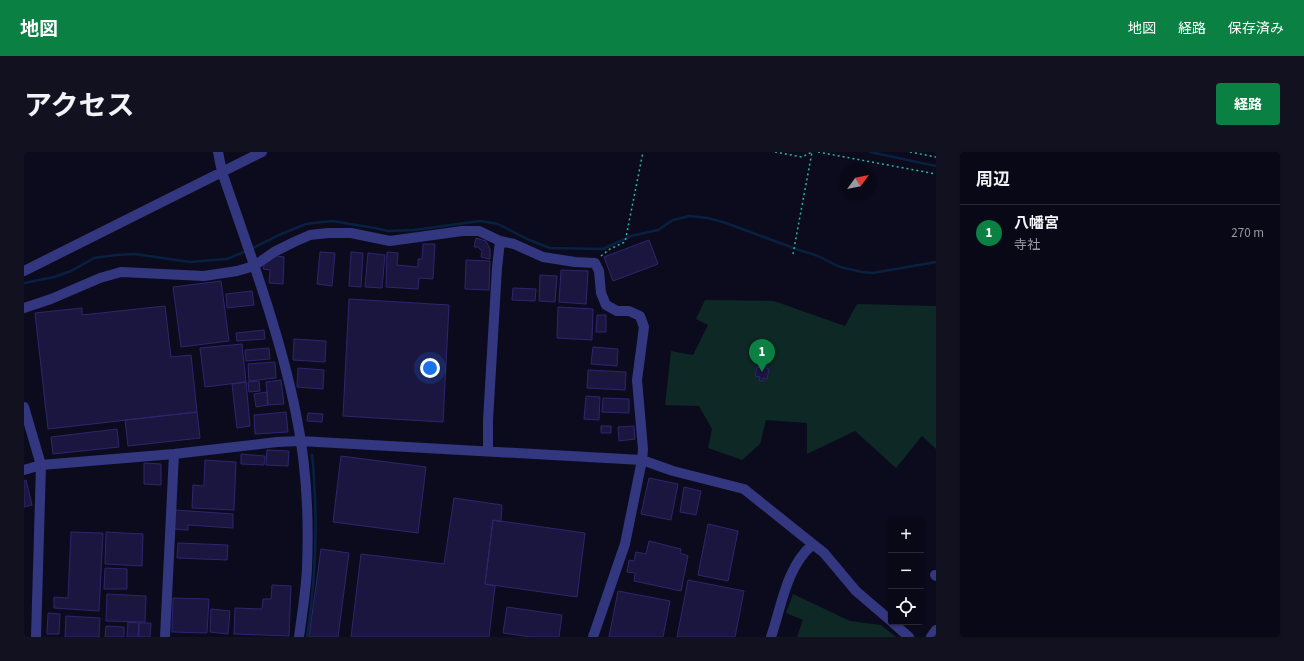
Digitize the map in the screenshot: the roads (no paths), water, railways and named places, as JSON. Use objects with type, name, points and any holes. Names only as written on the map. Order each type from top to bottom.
[{"type":"street","points":[[218,152],[222,172],[283,358],[296,415],[306,496],[307,540],[307,568],[299,637]]},
{"type":"street","points":[[24,271],[262,152]]},
{"type":"street","points":[[24,308],[100,278],[121,272],[204,276],[237,271],[254,266],[274,252],[310,235],[316,234],[351,233],[390,241],[479,230],[500,241],[514,244],[543,257],[575,262],[595,263],[599,271],[599,282],[606,305],[617,311],[629,311],[640,316],[644,327],[637,380],[643,449],[642,460],[625,544],[593,637]]},
{"type":"street","points":[[488,451],[488,420],[500,241]]},
{"type":"street","points":[[24,407],[41,466],[36,637]]},
{"type":"street","points":[[24,470],[41,466],[174,454],[277,442],[300,441],[642,460],[673,471],[744,489],[762,502],[812,545],[824,553],[856,591],[888,619]]},
{"type":"street","points":[[165,637],[174,454]]},
{"type":"street","points":[[771,637],[793,569],[804,553],[812,545]]},
{"type":"street","points":[[895,625],[909,637]]},
{"type":"street","points":[[931,637],[936,630]]},
{"type":"waterway","points":[[870,152],[936,166]]},
{"type":"waterway","points":[[251,249],[306,224],[332,221],[388,231],[414,230],[480,221],[498,224],[527,239],[550,248],[603,249],[631,236],[658,230],[673,220],[689,216],[708,218],[726,223],[818,256],[840,267],[862,272],[873,273],[936,262]]},
{"type":"waterway","points":[[24,283],[54,277],[71,271],[94,258],[135,254],[190,262],[227,259],[246,251]]},
{"type":"waterway","points":[[307,637],[313,585],[316,515],[312,455]]},
{"type":"place","name":"八幡宮","points":[[762,372]]}]
